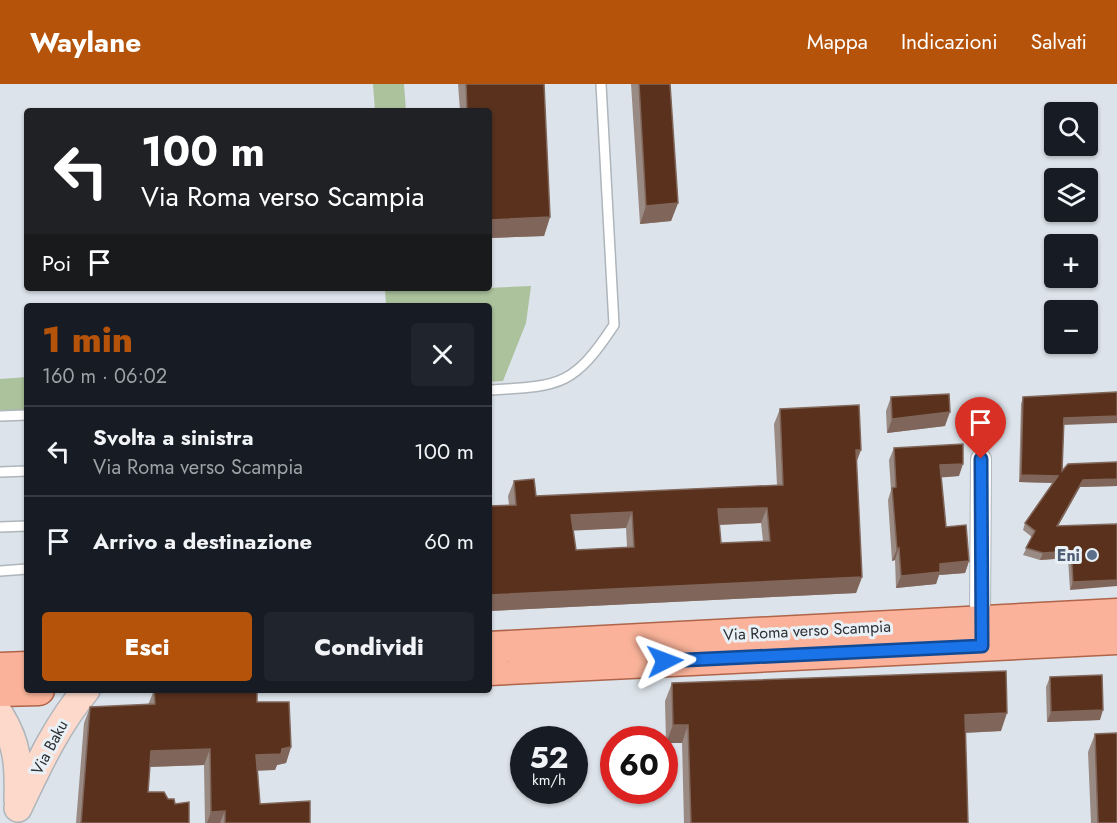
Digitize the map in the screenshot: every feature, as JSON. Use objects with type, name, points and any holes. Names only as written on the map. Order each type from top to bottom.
[{"type":"main road","name":"Via Roma verso Scampia","points":[[492,670],[981,634],[1117,614]]},
{"type":"main road","name":"Via Roma verso Scampia","points":[[492,647],[981,634],[1117,639]]},
{"type":"main road","points":[[0,668],[24,667]]},
{"type":"main road","points":[[0,690],[24,690]]},
{"type":"main road","name":"Via Baku","points":[[20,816],[53,737],[68,712],[84,693]]},
{"type":"main road","name":"Via Baku","points":[[0,715],[8,728],[19,760],[20,816]]},
{"type":"street","points":[[981,459],[981,634]]},
{"type":"lane","points":[[492,390],[542,387],[572,376],[593,357],[614,325],[602,84]]},
{"type":"lane","points":[[0,417],[24,415]]},
{"type":"lane","points":[[0,472],[24,471]]},
{"type":"lane","points":[[0,527],[24,526]]},
{"type":"lane","points":[[0,571],[24,569]]},
{"type":"green space","points":[[373,84],[404,84],[406,108],[375,108]]},
{"type":"green space","points":[[531,286],[526,323],[503,381],[492,382],[492,303],[386,303],[385,291],[492,291],[492,288]]},
{"type":"green space","points":[[24,377],[24,411],[0,412],[0,379]]},
{"type":"building","points":[[466,84],[544,84],[550,217],[492,220],[492,108],[467,108]]},
{"type":"building","points":[[639,84],[670,84],[678,203],[646,206]]},
{"type":"building","points":[[1117,392],[1117,416],[1064,418],[1062,471],[1068,464],[1117,462],[1117,479],[1083,480],[1057,526],[1117,524],[1117,580],[1073,582],[1071,551],[1043,553],[1026,548],[1035,531],[1025,523],[1058,476],[1021,475],[1023,397]]},
{"type":"building","points":[[949,394],[950,412],[892,419],[891,397]]},
{"type":"building","points":[[859,405],[861,450],[856,450],[862,577],[492,595],[492,506],[516,505],[514,481],[534,479],[536,496],[783,485],[780,409]],"holes":[[[767,508],[770,541],[721,543],[718,509]],[[632,512],[634,547],[576,550],[571,515]]]},
{"type":"building","points":[[963,444],[963,464],[940,465],[946,527],[966,525],[969,561],[940,564],[940,572],[901,576],[892,488],[896,487],[894,448]]},
{"type":"building","points":[[1006,671],[1007,713],[965,715],[968,823],[691,823],[688,725],[673,725],[672,683]]},
{"type":"building","points":[[1102,675],[1103,710],[1051,712],[1050,677]]},
{"type":"building","points":[[154,693],[257,693],[257,702],[289,702],[291,747],[282,749],[281,754],[256,755],[260,804],[310,801],[310,823],[225,823],[225,811],[211,812],[210,749],[151,751],[148,792],[164,792],[168,799],[174,799],[175,804],[189,802],[189,823],[81,823],[90,707],[155,704]]},
{"type":"building","points":[[1117,733],[1117,823],[1098,823],[1095,734]]},
{"type":"place","name":"Eni","points":[[1092,555]]},
{"type":"route","points":[[665,661],[982,646],[980,621],[981,459]]}]
